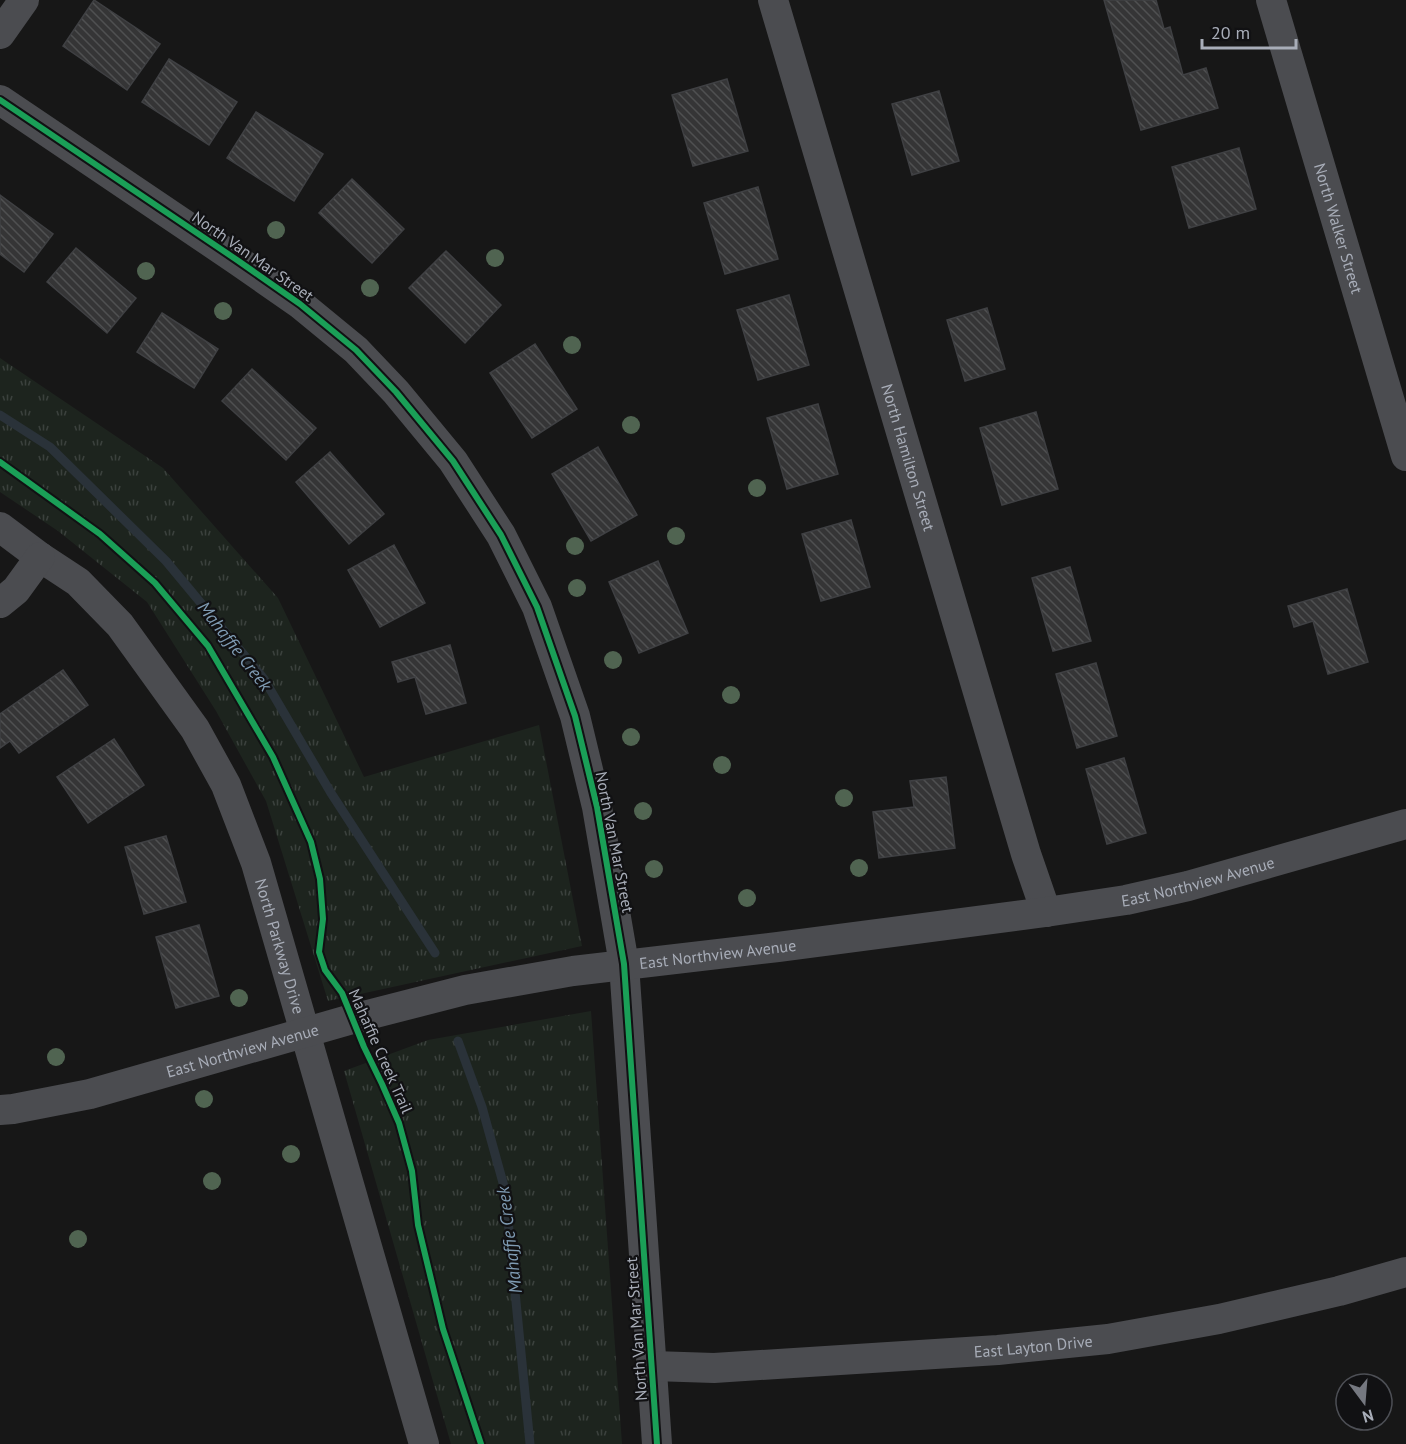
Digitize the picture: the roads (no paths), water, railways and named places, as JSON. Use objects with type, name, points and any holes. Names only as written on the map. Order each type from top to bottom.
[{"type":"street","points":[[0,34],[24,0]]},
{"type":"street","name":"North Hamilton Street","points":[[773,0],[1026,854],[1047,912]]},
{"type":"street","name":"North Walker Street","points":[[1271,0],[1406,453]]},
{"type":"street","name":"North Van Mar Street","points":[[0,100],[300,304],[356,351],[388,384],[453,461],[501,535],[537,607],[575,716],[597,807],[624,964],[657,1444]]},
{"type":"street","name":"North Parkway Drive","points":[[0,527],[78,582],[120,625],[195,729],[226,785],[256,864],[424,1444]]},
{"type":"street","points":[[0,603],[16,590],[40,557]]},
{"type":"street","name":"East Northview Avenue","points":[[0,1110],[90,1094],[352,1019],[465,990],[573,970],[777,947],[1126,900],[1188,886],[1406,824]]},
{"type":"street","name":"East Layton Drive","points":[[653,1366],[714,1368],[986,1351],[1108,1339],[1219,1319],[1339,1291],[1406,1272]]},
{"type":"waterway","name":"Mahaffie Creek","points":[[0,415],[50,447],[166,561],[264,679],[331,793],[435,953]]},
{"type":"waterway","name":"Mahaffie Creek","points":[[458,1041],[482,1107],[505,1190],[530,1444]]}]
